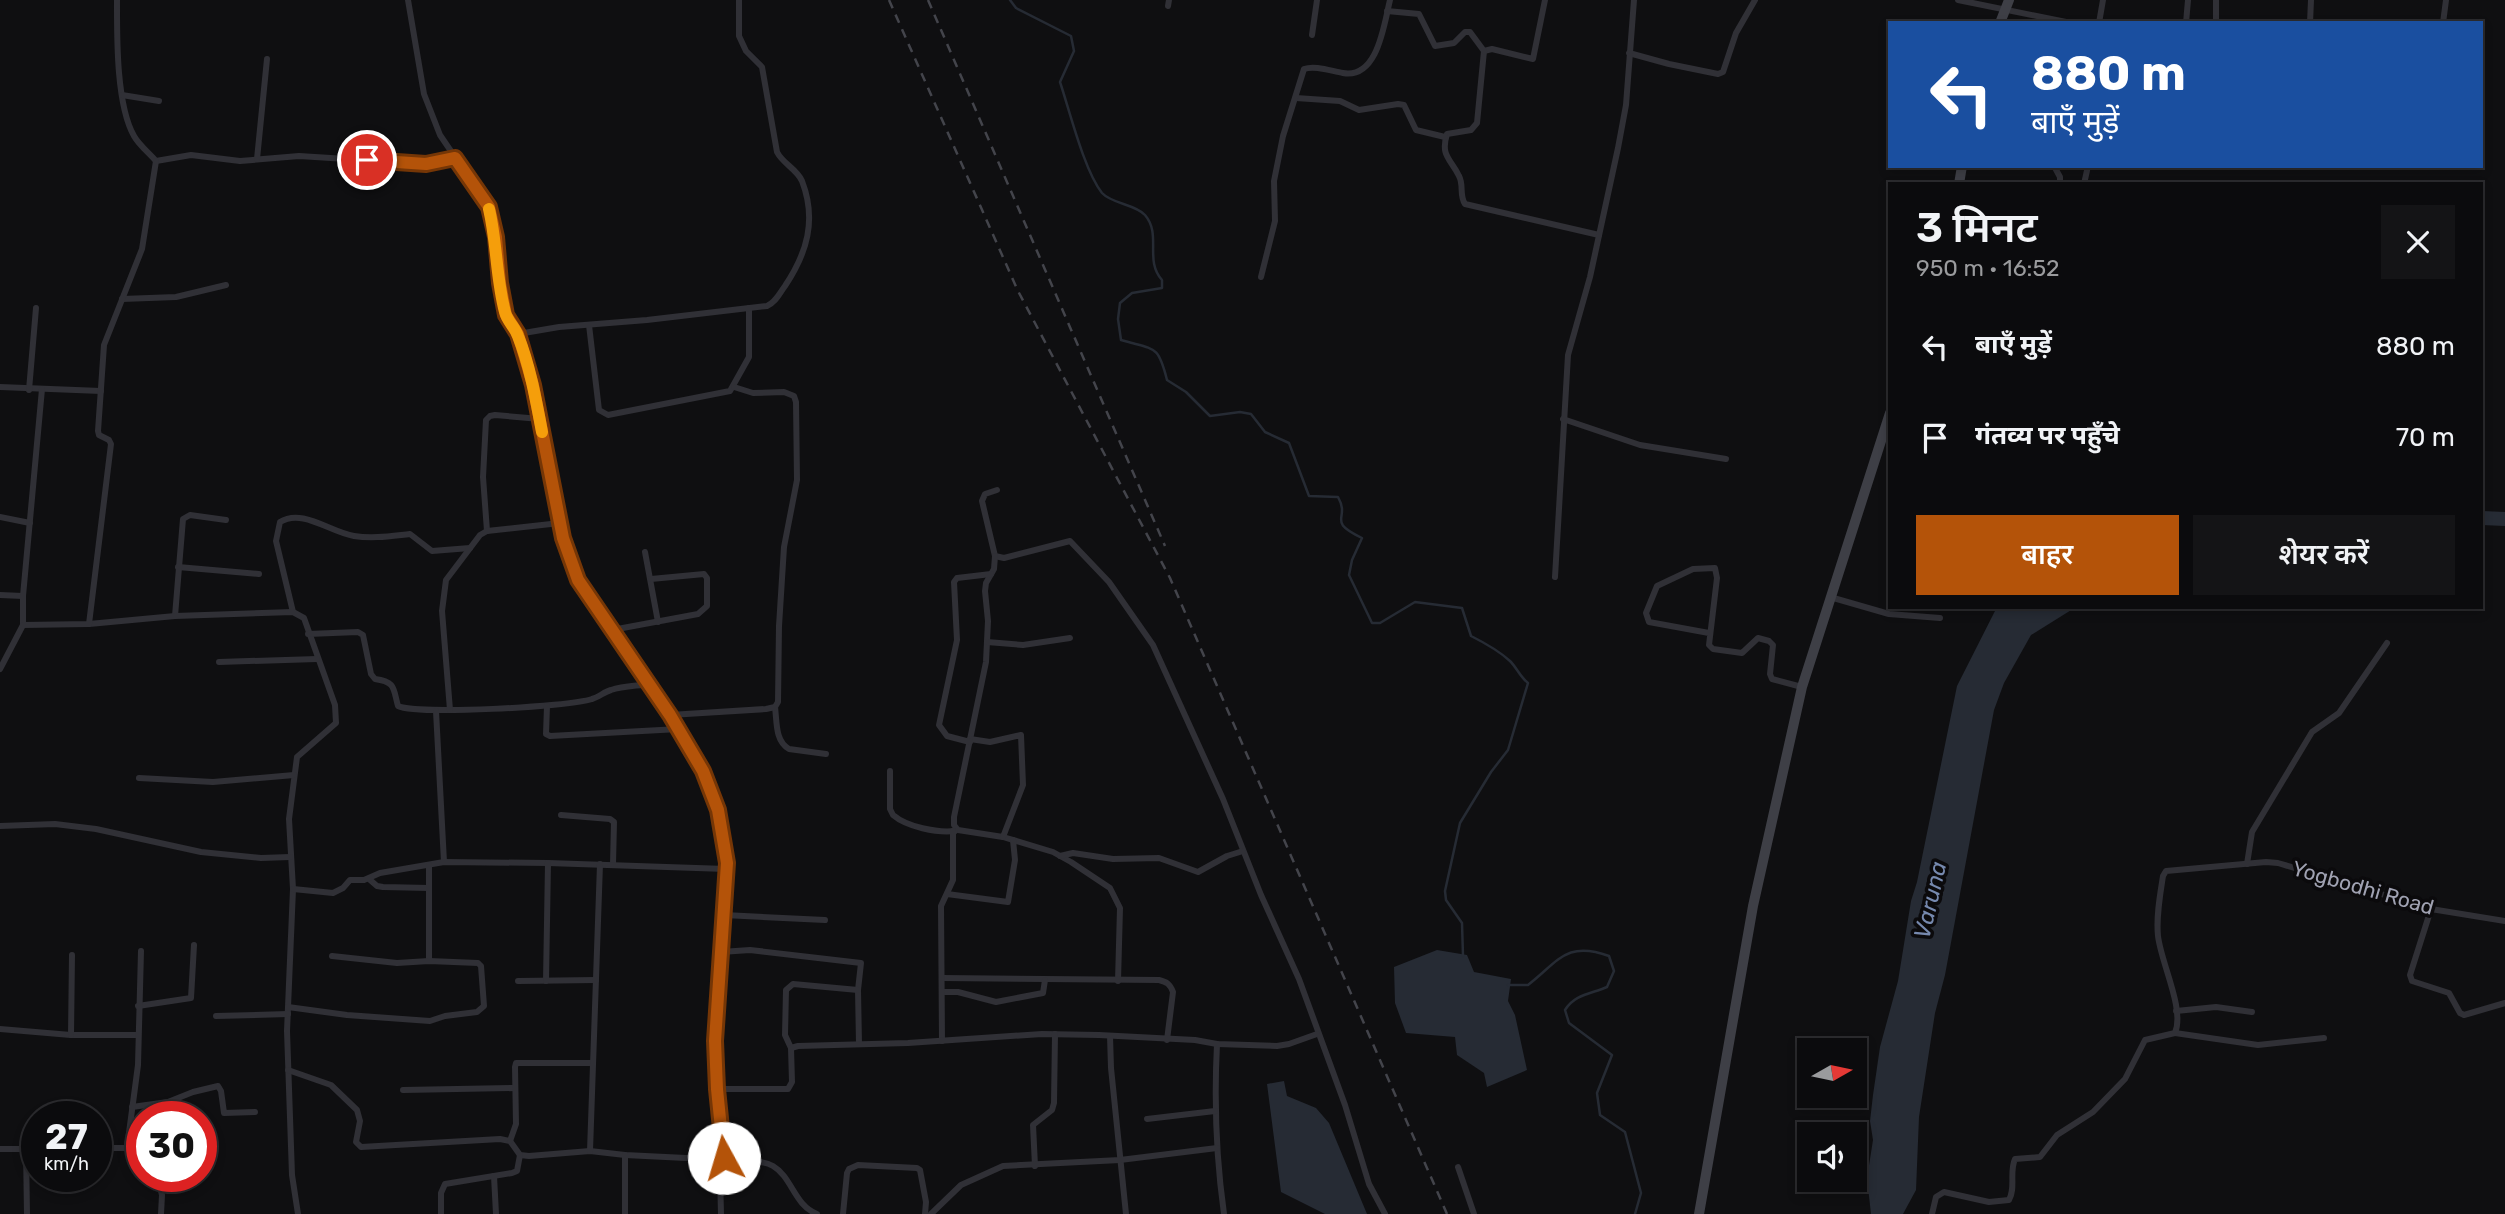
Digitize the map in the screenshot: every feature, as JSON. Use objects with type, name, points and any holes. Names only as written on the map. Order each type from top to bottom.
[{"type":"street","points":[[117,0],[121,95],[134,136],[156,161]]},
{"type":"street","points":[[408,0],[424,94],[439,135],[489,207],[496,237],[506,315],[518,334],[533,385],[563,538],[578,580],[679,729],[703,771],[718,810],[726,869],[715,1041],[723,1161],[720,1173],[721,1214]]},
{"type":"street","points":[[518,334],[774,303],[800,264],[809,228],[800,176],[780,159],[777,152],[762,66],[746,51],[739,36],[739,0]]},
{"type":"street","points":[[1312,35],[1317,0]]},
{"type":"street","points":[[1261,277],[1275,221],[1274,181],[1283,136],[1303,73],[1307,67],[1353,74],[1370,62],[1383,31],[1390,0]]},
{"type":"street","points":[[1484,51],[1492,49],[1533,59],[1545,0]]},
{"type":"street","points":[[1555,578],[1568,355],[1575,337],[1599,235],[1626,104],[1634,0]]},
{"type":"street","points":[[1629,53],[1669,65],[1718,74],[1723,72],[1736,33],[1755,0]]},
{"type":"street","points":[[1958,0],[2006,5],[2064,21]]},
{"type":"street","points":[[2099,21],[2103,0]]},
{"type":"street","points":[[2186,21],[2188,0]]},
{"type":"street","points":[[2216,0],[2216,21]]},
{"type":"street","points":[[2310,21],[2311,0]]},
{"type":"street","points":[[2443,21],[2446,0]]},
{"type":"street","points":[[1387,11],[1419,14],[1435,47],[1454,43],[1465,32],[1470,32],[1484,51],[1477,123],[1471,130],[1450,132],[1445,137],[1446,158],[1459,175],[1461,197],[1465,204],[1599,235]]},
{"type":"street","points":[[257,159],[267,60]]},
{"type":"street","points":[[121,95],[159,101]]},
{"type":"street","points":[[1296,98],[1340,101],[1359,110],[1404,105],[1416,130],[1445,137]]},
{"type":"street","points":[[156,161],[191,155],[240,161],[299,156],[426,164],[455,158]]},
{"type":"street","points":[[89,624],[111,444],[100,435],[99,430],[104,345],[142,249],[156,161]]},
{"type":"street","points":[[122,299],[176,297],[226,285]]},
{"type":"street","points":[[29,390],[36,308]]},
{"type":"street","points":[[589,325],[599,410],[608,415],[724,394],[734,387],[749,357],[750,308]]},
{"type":"street","points":[[0,387],[100,391]]},
{"type":"street","points":[[734,387],[758,394],[784,391],[794,396],[796,402],[797,480],[784,548],[779,626],[779,695],[775,707],[780,741],[784,746],[825,754]]},
{"type":"street","points":[[0,669],[23,625],[23,596],[42,389]]},
{"type":"street","points":[[487,531],[483,477],[486,419],[495,415],[540,419]]},
{"type":"street","points":[[1563,419],[1640,445],[1726,458]]},
{"type":"street","points":[[1699,1214],[1753,906],[1802,687],[1888,419]]},
{"type":"street","points":[[942,1041],[941,905],[953,880],[954,817],[986,662],[985,591],[995,556],[982,501],[985,494],[997,491]]},
{"type":"street","points":[[175,616],[183,519],[185,516],[226,520]]},
{"type":"street","points":[[0,517],[30,523]]},
{"type":"street","points":[[293,612],[276,541],[279,522],[283,519],[298,517],[357,536],[410,534],[432,551],[470,548]]},
{"type":"street","points":[[450,710],[442,601],[446,580],[480,535],[487,531],[560,523]]},
{"type":"street","points":[[995,556],[1004,558],[1070,541],[1109,582],[1153,645],[1223,799],[1299,979],[1370,1184],[1385,1214]]},
{"type":"street","points":[[645,552],[658,622]]},
{"type":"street","points":[[178,567],[259,574]]},
{"type":"street","points":[[1709,633],[1649,622],[1646,613],[1657,586],[1693,569],[1715,568],[1717,578],[1709,645],[1742,653],[1758,638],[1769,641],[1773,645],[1770,674],[1772,679],[1802,687]]},
{"type":"street","points":[[612,630],[703,612],[707,606],[707,578],[704,574],[651,579]]},
{"type":"street","points":[[991,574],[957,578],[954,582],[957,640],[939,725],[947,736],[970,740],[990,742],[1021,735],[1023,785],[1003,837]]},
{"type":"street","points":[[0,595],[23,596]]},
{"type":"street","points":[[1830,597],[1889,614],[1940,618]]},
{"type":"street","points":[[23,625],[89,624],[175,616],[293,612],[304,618],[335,705],[336,723],[297,757],[289,820],[293,889],[288,1070],[292,1175],[298,1214]]},
{"type":"street","points":[[308,634],[358,632],[363,635],[371,674],[375,679],[392,684],[398,706],[403,709],[436,711],[547,706],[593,699],[612,689],[649,684]]},
{"type":"street","points":[[987,642],[1023,645],[1070,638]]},
{"type":"street","points":[[2247,864],[2252,832],[2312,733],[2339,713],[2387,643]]},
{"type":"street","points":[[219,662],[317,659]]},
{"type":"street","points":[[547,706],[544,729],[550,736],[679,729]]},
{"type":"street","points":[[670,715],[775,707]]},
{"type":"street","points":[[436,711],[444,862]]},
{"type":"street","points":[[890,771],[890,809],[893,816],[912,824],[1013,840],[1060,856],[1110,888],[1120,908],[1118,981]]},
{"type":"street","points":[[139,778],[213,782],[294,775]]},
{"type":"street","points":[[561,815],[610,819],[614,822],[613,864]]},
{"type":"street","points":[[0,826],[55,824],[201,852],[261,858],[290,857]]},
{"type":"street","points":[[947,894],[1008,902],[1015,860],[1013,840]]},
{"type":"street","points":[[1060,856],[1073,853],[1113,859],[1159,858],[1198,872],[1243,850]]},
{"type":"street","points":[[293,889],[333,893],[343,888],[350,880],[369,879],[380,873],[444,862],[613,864],[726,869]]},
{"type":"street","points":[[546,981],[548,863]]},
{"type":"street","name":"Yogbodhi Road","points":[[2176,1010],[2174,993],[2161,959],[2157,933],[2163,876],[2172,870],[2278,863],[2431,909],[2504,921]]},
{"type":"street","points":[[590,1151],[600,864]]},
{"type":"street","points":[[429,865],[429,961]]},
{"type":"street","points":[[369,879],[377,886],[383,887],[429,888]]},
{"type":"street","points":[[2431,909],[2410,975],[2412,981],[2449,993],[2460,1013],[2464,1015],[2505,1003]]},
{"type":"street","points":[[2504,921],[2505,911]]},
{"type":"street","points":[[724,915],[825,920]]},
{"type":"street","points":[[138,1006],[191,998],[194,945]]},
{"type":"street","points":[[721,952],[750,950],[861,963],[858,990],[859,1044]]},
{"type":"street","points":[[133,1101],[138,1065],[141,951]]},
{"type":"street","points":[[71,1035],[72,955]]},
{"type":"street","points":[[216,1016],[288,1011],[430,1021],[484,1006],[481,967],[478,963],[397,963],[332,956]]},
{"type":"street","points":[[942,978],[1159,980],[1171,985],[1173,992],[1167,1040]]},
{"type":"street","points":[[519,981],[596,980]]},
{"type":"street","points":[[942,992],[958,992],[996,1002],[1043,993],[1045,980]]},
{"type":"street","points":[[717,1089],[788,1089],[792,1082],[791,1048],[785,1035],[788,986],[793,984],[858,990]]},
{"type":"street","points":[[2175,1033],[2176,1010],[2216,1007],[2252,1012]]},
{"type":"street","points":[[0,1028],[71,1035],[138,1035]]},
{"type":"street","points":[[1932,1214],[1936,1198],[1944,1192],[1989,1202],[2009,1200],[2012,1195],[2015,1159],[2040,1157],[2057,1135],[2093,1112],[2125,1079],[2145,1040],[2175,1033],[2258,1045],[2324,1038]]},
{"type":"street","points":[[791,1048],[1055,1034],[1277,1046],[1317,1034]]},
{"type":"street","points":[[1035,1166],[1033,1125],[1052,1110],[1054,1103],[1055,1034]]},
{"type":"street","points":[[1110,1036],[1126,1214]]},
{"type":"street","points":[[1217,1044],[1215,1111],[1224,1214]]},
{"type":"street","points":[[510,1141],[516,1124],[516,1063],[593,1063]]},
{"type":"street","points":[[288,1070],[331,1085],[357,1110],[360,1121],[356,1142],[361,1147],[493,1139],[510,1141],[520,1155],[517,1171],[445,1184],[441,1193],[441,1214]]},
{"type":"street","points":[[171,1101],[215,1086],[221,1091],[224,1113],[255,1112]]},
{"type":"street","points":[[403,1090],[515,1088]]},
{"type":"street","points":[[1147,1119],[1215,1111]]},
{"type":"street","points":[[931,1214],[961,1185],[1003,1166],[1120,1160],[1217,1148]]},
{"type":"street","points":[[0,1149],[21,1149]]},
{"type":"street","points":[[520,1155],[590,1151],[771,1165],[780,1172],[803,1205],[817,1214]]},
{"type":"street","points":[[625,1155],[625,1214]]},
{"type":"street","points":[[843,1214],[847,1173],[858,1165],[920,1170],[926,1202],[925,1214]]},
{"type":"street","points":[[1458,1167],[1474,1214]]},
{"type":"street","points":[[494,1175],[496,1214]]},
{"type":"street","points":[[27,1192],[27,1214]]},
{"type":"street","points":[[161,1192],[161,1214]]},
{"type":"water","points":[[1996,609],[2073,609],[2031,635],[2004,683],[1994,710],[1945,975],[1935,1013],[1919,1117],[1916,1190],[1903,1214],[1871,1214],[1867,1178],[1873,1140],[1870,1121],[1880,1047],[1898,981],[1911,901],[1957,686]]},
{"type":"water","points":[[1437,950],[1467,955],[1474,972],[1511,979],[1508,1001],[1515,1015],[1527,1070],[1487,1087],[1484,1073],[1457,1055],[1455,1037],[1406,1033],[1395,1003],[1394,967]]},
{"type":"water","points":[[1284,1081],[1287,1096],[1316,1108],[1329,1123],[1367,1214],[1325,1214],[1281,1192],[1267,1084]]},
{"type":"waterway","points":[[1010,0],[1016,8],[1071,36],[1074,51],[1060,82],[1089,170],[1106,197],[1141,211],[1150,223],[1154,264],[1162,280],[1162,288],[1132,293],[1120,303],[1118,319],[1121,340],[1153,350],[1161,360],[1167,380],[1186,392],[1210,416],[1240,412],[1251,414],[1265,432],[1289,443],[1309,496],[1338,497],[1344,527],[1362,538],[1352,560],[1349,575],[1372,623],[1380,623],[1415,602],[1462,608],[1471,636],[1505,657],[1528,683],[1508,750],[1491,772],[1460,823],[1445,891],[1446,900],[1462,923],[1463,956]]},
{"type":"waterway","name":"Varuna","points":[[2483,518],[2505,519]]},
{"type":"waterway","points":[[1508,985],[1528,985],[1555,961],[1572,952],[1594,952],[1609,956],[1614,971],[1607,987],[1578,998],[1565,1010],[1569,1023],[1612,1055],[1597,1093],[1600,1115],[1625,1132],[1641,1193],[1635,1214]]},
{"type":"railway","points":[[889,0],[1018,291],[1170,578],[1447,1214]]},
{"type":"railway","points":[[928,0],[1165,546]]},
{"type":"slow traffic","points":[[489,209],[496,237],[506,315],[518,334],[533,385],[542,432]]},
{"type":"route","points":[[367,160],[426,164],[455,158],[489,207],[496,237],[506,315],[518,334],[533,385],[563,538],[578,580],[670,715],[703,771],[718,810],[727,863],[715,1041],[724,1158]]}]
